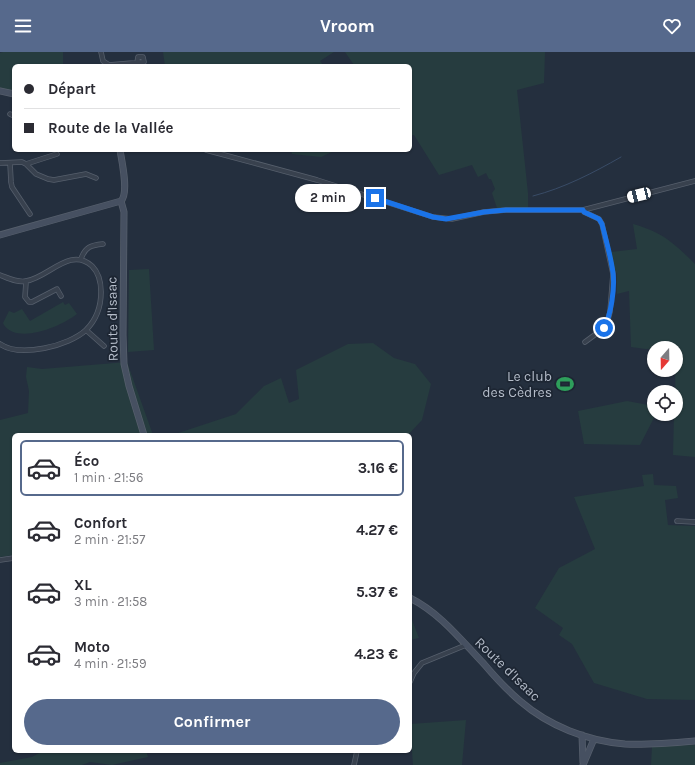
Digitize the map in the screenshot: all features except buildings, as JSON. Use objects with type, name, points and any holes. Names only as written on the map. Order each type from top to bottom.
[{"type":"street","points":[[101,52],[103,61],[108,64]]},
{"type":"street","points":[[123,64],[137,63]]},
{"type":"street","points":[[0,91],[12,94]]},
{"type":"street","name":"Route d'Isaac","points":[[120,152],[125,192],[121,201],[124,212],[124,364],[143,433]]},
{"type":"street","points":[[213,152],[317,180],[440,219],[452,219],[484,212],[506,210],[583,210],[695,181]]},
{"type":"street","points":[[26,164],[57,154]]},
{"type":"street","points":[[0,163],[22,162],[36,174],[48,180],[86,174],[96,178]]},
{"type":"street","points":[[10,163],[12,187],[30,214]]},
{"type":"street","points":[[0,235],[121,201]]},
{"type":"street","points":[[583,210],[584,212],[599,219],[602,224],[613,274],[613,288],[607,323],[599,333],[585,342]]},
{"type":"street","points":[[81,260],[84,253],[92,245],[103,244]]},
{"type":"street","points":[[0,275],[26,282],[35,279],[65,262],[73,259],[81,260],[93,267],[99,279],[101,289],[101,299],[96,315],[86,330],[72,339],[50,348],[19,350],[10,349],[0,344]]},
{"type":"street","points":[[26,282],[26,297],[29,302],[57,290],[61,296]]},
{"type":"street","points":[[86,330],[104,346]]},
{"type":"street","points":[[677,521],[695,522]]},
{"type":"street","points":[[0,560],[12,558]]},
{"type":"street","name":"Route d'Isaac","points":[[412,599],[437,615],[511,693],[530,709],[558,726],[582,735],[614,743],[637,744],[695,741]]},
{"type":"street","points":[[412,678],[422,663],[466,645]]},
{"type":"street","points":[[582,735],[583,764]]},
{"type":"street","points":[[583,764],[594,738]]},
{"type":"street","points":[[354,765],[357,753]]},
{"type":"green space","points":[[63,52],[63,64],[12,64],[12,91],[0,88],[0,53]]},
{"type":"green space","points":[[163,52],[334,52],[320,61],[322,64],[165,64]]},
{"type":"green space","points":[[345,52],[545,52],[544,83],[517,90],[528,193],[528,208],[497,208],[492,193],[495,189],[491,179],[489,179],[486,173],[478,177],[472,165],[439,175],[414,135],[412,136],[412,64],[353,64]]},
{"type":"green space","points":[[292,152],[332,152],[321,157],[292,154]]},
{"type":"green space","points":[[633,224],[643,227],[667,239],[695,264],[695,457],[673,455],[674,421],[683,421],[683,385],[675,385],[675,377],[683,377],[683,341],[647,341],[647,349],[631,347],[629,291],[617,294],[617,273],[615,272],[611,252],[637,249]]},
{"type":"green space","points":[[149,269],[154,350],[128,352],[129,270]]},
{"type":"green space","points":[[63,302],[65,305],[69,303],[77,314],[61,324],[40,332],[19,333],[11,331],[3,323],[9,311],[14,313],[22,309],[30,321]]},
{"type":"green space","points":[[373,343],[394,358],[415,364],[431,384],[422,420],[410,433],[178,433],[236,414],[264,386],[281,378],[289,403],[299,399],[296,370],[348,344]]},
{"type":"green space","points":[[127,362],[152,433],[12,433],[12,555],[0,557],[0,420],[28,413],[29,391],[26,377],[27,367],[42,369]]},
{"type":"green space","points":[[627,401],[647,405],[647,421],[652,421],[640,445],[584,444],[578,411]]},
{"type":"green space","points":[[653,474],[654,485],[676,486],[678,498],[665,500],[668,525],[695,526],[695,700],[647,699],[594,683],[572,644],[559,635],[563,628],[535,608],[559,568],[595,549],[574,497],[644,486],[642,475]]},
{"type":"green space","points":[[412,620],[419,638],[412,640]]},
{"type":"green space","points":[[466,720],[462,765],[413,765],[412,724]]},
{"type":"green space","points":[[695,745],[695,765],[651,765],[652,746]]},
{"type":"green space","points":[[39,753],[147,753],[148,757],[112,765],[90,762],[82,765],[0,765],[0,763],[32,757]]},
{"type":"waterway","points":[[533,196],[578,180],[621,157]]},
{"type":"place","name":"Le club des Cèdres","points":[[565,384]]},
{"type":"route","points":[[375,198],[440,219],[452,219],[484,212],[506,210],[583,210],[584,212],[599,219],[602,224],[613,274],[610,312],[604,328]]}]
